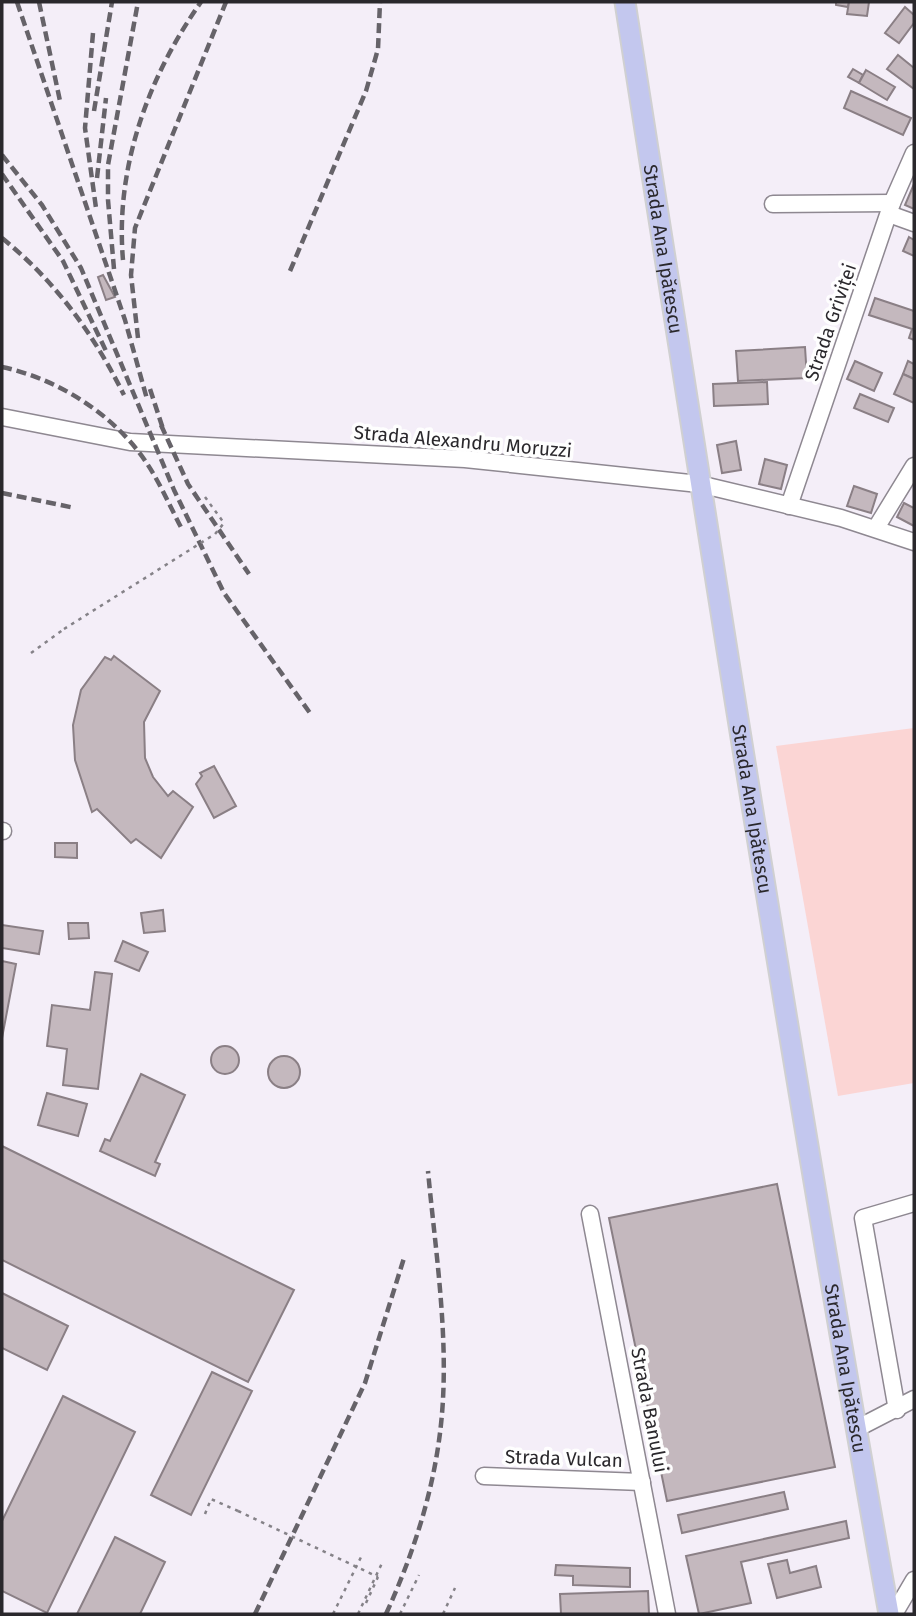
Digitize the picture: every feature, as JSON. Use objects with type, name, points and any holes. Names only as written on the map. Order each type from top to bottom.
[{"type":"main road","name":"Strada Ana Ipătescu","points":[[625,2],[699,484],[856,1429],[891,1614]]},
{"type":"street","name":"Strada Griviței","points":[[789,506],[891,208],[914,152]]},
{"type":"street","points":[[773,204],[891,208],[914,223]]},
{"type":"street","name":"Strada Alexandru Moruzzi","points":[[2,417],[130,442],[465,459],[699,484],[876,527],[914,542]]},
{"type":"street","points":[[876,527],[914,466]]},
{"type":"street","points":[[898,1410],[863,1218],[914,1203]]},
{"type":"street","name":"Strada Banului","points":[[590,1214],[667,1614]]},
{"type":"street","points":[[856,1429],[898,1410],[914,1399]]},
{"type":"street","name":"Strada Vulcan","points":[[484,1476],[642,1482]]},
{"type":"street","points":[[891,1614],[914,1580]]},
{"type":"path","points":[[31,653],[64,629],[215,534],[224,523],[205,497]]},
{"type":"path","points":[[205,1514],[211,1499],[378,1577],[366,1603]]},
{"type":"path","points":[[333,1614],[363,1553]]},
{"type":"path","points":[[358,1614],[383,1561]]},
{"type":"path","points":[[400,1614],[419,1575]]},
{"type":"path","points":[[443,1614],[455,1588]]},
{"type":"shaded area","points":[[914,728],[914,1083],[838,1096],[776,746]]},
{"type":"building","points":[[836,2],[849,2],[848,7],[836,5]]},
{"type":"building","points":[[849,2],[869,2],[867,16],[847,14]]},
{"type":"building","points":[[905,7],[914,15],[914,23],[899,43],[885,33]]},
{"type":"building","points":[[898,55],[914,68],[914,89],[887,69]]},
{"type":"building","points":[[853,69],[863,75],[859,83],[848,77]]},
{"type":"building","points":[[866,70],[895,87],[887,100],[859,83]]},
{"type":"building","points":[[851,91],[911,118],[903,135],[844,108]]},
{"type":"building","points":[[914,184],[914,209],[905,205]]},
{"type":"building","points":[[909,237],[914,240],[914,256],[903,251]]},
{"type":"building","points":[[103,275],[115,297],[106,300],[98,277]]},
{"type":"building","points":[[875,298],[914,311],[914,340],[909,338],[912,329],[869,315]]},
{"type":"building","points":[[805,347],[807,378],[738,381],[736,351]]},
{"type":"building","points":[[855,361],[882,373],[874,391],[847,379]]},
{"type":"building","points":[[908,361],[914,364],[914,379],[903,374]]},
{"type":"building","points":[[903,374],[914,379],[914,403],[894,394]]},
{"type":"building","points":[[767,382],[768,404],[714,406],[713,384]]},
{"type":"building","points":[[860,394],[894,408],[888,422],[854,408]]},
{"type":"building","points":[[736,441],[741,470],[722,473],[717,445]]},
{"type":"building","points":[[765,459],[787,465],[781,489],[759,484]]},
{"type":"building","points":[[854,486],[877,494],[871,513],[847,506]]},
{"type":"building","points":[[904,503],[914,508],[914,526],[897,517]]},
{"type":"building","points":[[114,656],[160,691],[144,722],[145,758],[153,777],[168,796],[173,791],[193,807],[161,858],[136,839],[131,843],[97,809],[92,812],[75,760],[73,725],[81,690],[105,657],[111,660]]},
{"type":"building","points":[[214,766],[236,806],[214,818],[196,784],[202,776],[200,773]]},
{"type":"building","points":[[55,843],[77,843],[77,858],[55,857]]},
{"type":"building","points":[[163,910],[165,931],[144,933],[141,913]]},
{"type":"building","points":[[68,923],[88,923],[89,938],[69,939]]},
{"type":"building","points":[[2,925],[43,931],[39,954],[2,948]]},
{"type":"building","points":[[123,941],[148,952],[139,971],[115,961]]},
{"type":"building","points":[[2,961],[16,964],[2,1038]]},
{"type":"building","points":[[95,972],[112,974],[98,1089],[63,1085],[67,1049],[47,1046],[52,1005],[90,1010]]},
{"type":"building","points":[[225,1046],[235,1050],[239,1060],[235,1070],[225,1074],[215,1070],[211,1060],[215,1050]]},
{"type":"building","points":[[284,1056],[295,1061],[300,1072],[295,1083],[284,1088],[273,1083],[268,1072],[273,1061]]},
{"type":"building","points":[[141,1074],[185,1095],[155,1162],[160,1164],[155,1176],[100,1151],[105,1139],[110,1141]]},
{"type":"building","points":[[47,1093],[87,1104],[78,1136],[38,1125]]},
{"type":"building","points":[[2,1146],[294,1290],[248,1382],[2,1260]]},
{"type":"building","points":[[777,1184],[835,1467],[667,1501],[609,1218]]},
{"type":"building","points":[[2,1293],[68,1326],[47,1370],[2,1348]]},
{"type":"building","points":[[212,1372],[252,1391],[191,1515],[151,1495]]},
{"type":"building","points":[[63,1396],[135,1432],[47,1613],[2,1591],[2,1521]]},
{"type":"building","points":[[784,1492],[788,1509],[682,1533],[678,1515]]},
{"type":"building","points":[[846,1521],[849,1538],[741,1562],[751,1603],[699,1614],[686,1556]]},
{"type":"building","points":[[115,1537],[165,1562],[140,1614],[77,1614]]},
{"type":"building","points":[[787,1560],[790,1573],[816,1566],[821,1587],[777,1598],[768,1564]]},
{"type":"building","points":[[556,1565],[630,1568],[630,1587],[573,1585],[573,1576],[555,1575]]},
{"type":"building","points":[[648,1591],[649,1614],[561,1614],[560,1594]]},
{"type":"railway","points":[[17,2],[125,320],[147,399]]},
{"type":"railway","points":[[39,2],[60,101]]},
{"type":"railway","points":[[94,111],[112,2]]},
{"type":"railway","points":[[114,269],[108,165],[138,2]]},
{"type":"railway","points":[[123,260],[124,191],[139,125],[165,61],[201,2]]},
{"type":"railway","points":[[138,338],[131,275],[135,228],[226,2]]},
{"type":"railway","points":[[290,271],[366,91],[378,49],[380,2]]},
{"type":"railway","points":[[93,33],[85,128],[96,208]]},
{"type":"railway","points":[[97,178],[106,98]]},
{"type":"railway","points":[[2,155],[42,205],[81,268],[174,490],[224,593],[310,713]]},
{"type":"railway","points":[[2,174],[63,261],[106,351]]},
{"type":"railway","points":[[2,238],[39,272],[72,310],[99,350],[124,395]]},
{"type":"railway","points":[[2,367],[59,387],[110,422],[145,460],[183,531]]},
{"type":"railway","points":[[150,389],[164,432]]},
{"type":"railway","points":[[161,425],[188,484],[249,574]]},
{"type":"railway","points":[[2,493],[75,508]]},
{"type":"railway","points":[[386,1614],[425,1510],[441,1427],[443,1342],[428,1171]]},
{"type":"railway","points":[[255,1614],[365,1383],[404,1258]]}]
